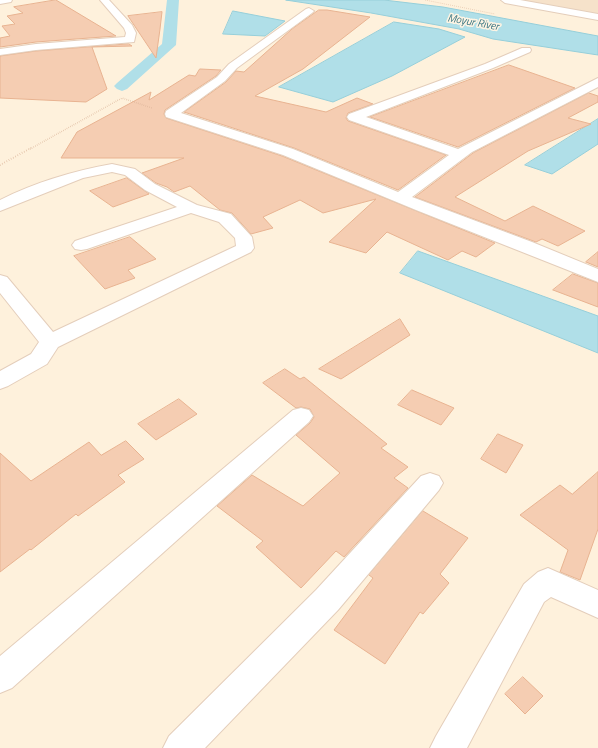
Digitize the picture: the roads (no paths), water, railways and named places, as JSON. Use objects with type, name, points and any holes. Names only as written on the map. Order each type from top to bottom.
[{"type":"street","points":[[0,1],[8,0]]},
{"type":"street","points":[[0,52],[36,47],[130,40],[131,34],[128,27],[104,0]]},
{"type":"street","points":[[505,0],[598,17]]},
{"type":"street","points":[[309,11],[233,66],[221,79],[171,114],[288,152],[598,276]]},
{"type":"street","points":[[460,154],[354,117],[489,66],[526,50]]},
{"type":"street","points":[[400,198],[468,149],[598,82]]},
{"type":"street","points":[[0,206],[20,196],[79,174],[112,168],[130,172],[150,188],[191,208],[225,218],[243,237],[245,248],[50,342],[39,359],[0,381]]},
{"type":"street","points":[[81,245],[191,208]]},
{"type":"street","points":[[0,281],[50,342]]},
{"type":"street","points":[[0,676],[301,416]]},
{"type":"street","points":[[181,748],[327,600],[430,483]]},
{"type":"street","points":[[448,748],[534,593],[548,581],[598,604]]},
{"type":"water","name":"Moyur River","points":[[286,0],[384,0],[443,7],[598,36],[598,55],[493,39],[459,29],[371,13]]},
{"type":"water","points":[[233,11],[285,21],[265,36],[223,34]]},
{"type":"water","points":[[394,22],[439,29],[465,37],[392,76],[333,102],[279,87]]},
{"type":"water","points":[[598,119],[598,144],[552,174],[525,165]]},
{"type":"water","points":[[418,251],[598,316],[598,353],[400,273]]},
{"type":"waterway","points":[[122,86],[169,45],[173,0]]}]
